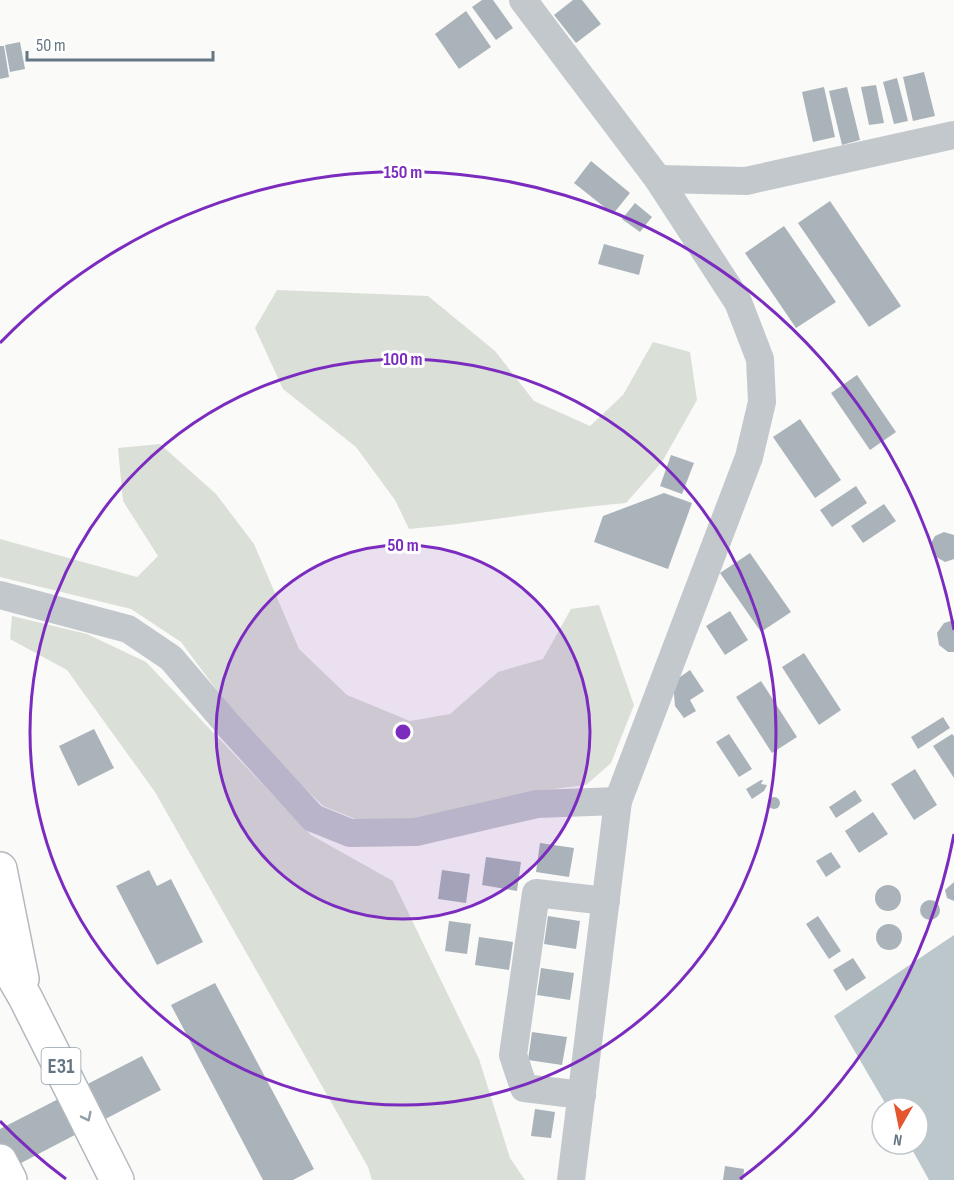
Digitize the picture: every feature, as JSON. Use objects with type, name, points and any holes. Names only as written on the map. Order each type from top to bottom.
[{"type":"highway","points":[[0,869],[25,997]]},
{"type":"highway","name":"E31","points":[[0,954],[25,997],[117,1180]]},
{"type":"highway","points":[[0,1161],[10,1180]]},
{"type":"street","points":[[523,0],[658,179],[738,302],[760,359],[762,402],[749,457],[618,801],[571,1180]]},
{"type":"street","points":[[658,179],[746,181],[954,135]]},
{"type":"street","points":[[0,595],[128,629],[171,658],[313,818],[350,833],[416,832],[537,804],[618,801]]},
{"type":"street","points":[[582,1095],[524,1088],[513,1055],[536,893],[606,901]]},
{"type":"shaded area","points":[[277,290],[428,296],[495,351],[534,401],[590,426],[623,395],[653,342],[690,352],[697,400],[662,462],[626,503],[409,529],[395,500],[356,447],[283,389],[255,328]]},
{"type":"shaded area","points":[[160,444],[216,494],[254,544],[299,649],[347,695],[410,721],[450,714],[498,672],[543,659],[571,609],[599,605],[634,705],[611,763],[586,785],[537,791],[416,820],[358,820],[323,806],[251,736],[181,642],[131,609],[0,577],[0,539],[137,577],[158,556],[123,501],[118,448]]},
{"type":"shaded area","points":[[12,616],[87,634],[146,662],[311,835],[393,881],[479,1059],[510,1158],[525,1180],[372,1180],[368,1167],[155,792],[67,670],[10,639]]},
{"type":"shaded area","points":[[954,935],[954,1180],[929,1180],[916,1156],[930,1156],[930,1096],[881,1096],[834,1016]]},
{"type":"building","points":[[482,0],[493,0],[513,28],[496,40],[472,7]]},
{"type":"building","points":[[573,0],[582,0],[601,24],[576,43],[554,15]]},
{"type":"building","points":[[466,11],[491,47],[459,69],[435,34]]},
{"type":"building","points":[[20,42],[25,69],[10,72],[5,45]]},
{"type":"building","points":[[0,46],[4,46],[9,77],[0,79]]},
{"type":"building","points":[[924,72],[935,116],[913,121],[903,77]]},
{"type":"building","points":[[897,78],[908,121],[894,124],[883,82]]},
{"type":"building","points":[[876,85],[884,123],[869,125],[861,87]]},
{"type":"building","points":[[824,87],[835,137],[813,142],[802,92]]},
{"type":"building","points":[[847,87],[860,140],[842,145],[829,91]]},
{"type":"building","points":[[591,161],[630,193],[613,214],[574,183]]},
{"type":"building","points":[[830,201],[901,306],[869,327],[798,223]]},
{"type":"building","points":[[635,203],[652,217],[640,232],[622,219]]},
{"type":"building","points":[[784,226],[836,302],[796,328],[745,253]]},
{"type":"building","points":[[604,244],[644,255],[639,275],[598,264]]},
{"type":"building","points":[[857,375],[896,432],[870,450],[831,393]]},
{"type":"building","points":[[800,419],[841,480],[815,498],[773,437]]},
{"type":"building","points":[[671,455],[694,463],[682,494],[660,486]]},
{"type":"building","points":[[856,486],[867,503],[832,527],[820,510]]},
{"type":"building","points":[[664,493],[692,503],[668,569],[594,542],[603,516]]},
{"type":"building","points":[[884,504],[896,521],[863,543],[851,526]]},
{"type":"building","points":[[944,532],[954,535],[954,559],[945,562],[933,555],[930,545],[935,536]]},
{"type":"building","points":[[750,553],[791,612],[761,632],[720,573]]},
{"type":"building","points":[[730,611],[748,640],[725,655],[706,626]]},
{"type":"building","points":[[954,620],[954,652],[948,652],[939,645],[937,633],[944,623]]},
{"type":"building","points":[[804,653],[841,710],[819,725],[782,667]]},
{"type":"building","points":[[690,670],[704,691],[690,700],[696,711],[684,718],[675,706],[673,682]]},
{"type":"building","points":[[761,681],[797,737],[772,753],[736,697]]},
{"type":"building","points":[[943,717],[950,728],[918,749],[911,737]]},
{"type":"building","points":[[94,729],[114,768],[78,786],[59,746]]},
{"type":"building","points":[[729,734],[752,769],[739,777],[716,742]]},
{"type":"building","points":[[952,734],[954,736],[954,778],[933,746]]},
{"type":"building","points":[[915,769],[937,805],[914,820],[891,784]]},
{"type":"building","points":[[763,780],[761,784],[767,785],[764,791],[752,799],[746,789]]},
{"type":"building","points":[[855,790],[862,801],[836,818],[829,807]]},
{"type":"building","points":[[776,797],[779,798],[779,808],[772,809],[769,808],[768,801],[769,798]]},
{"type":"building","points":[[873,812],[888,834],[859,853],[845,831]]},
{"type":"building","points":[[540,843],[574,848],[569,877],[536,872]]},
{"type":"building","points":[[831,852],[841,867],[826,877],[816,861]]},
{"type":"building","points":[[486,857],[521,862],[517,891],[482,885]]},
{"type":"building","points":[[149,870],[157,886],[171,879],[203,942],[157,965],[116,886]]},
{"type":"building","points":[[442,870],[470,874],[466,903],[438,899]]},
{"type":"building","points":[[954,882],[954,901],[947,898],[945,890]]},
{"type":"building","points":[[888,885],[897,889],[901,898],[897,907],[888,911],[879,907],[875,898],[879,889]]},
{"type":"building","points":[[930,900],[937,903],[940,910],[937,917],[930,920],[923,917],[920,910],[923,903]]},
{"type":"building","points":[[548,916],[580,921],[576,949],[544,944]]},
{"type":"building","points":[[818,916],[841,951],[829,959],[806,924]]},
{"type":"building","points":[[449,921],[471,924],[467,954],[445,951]]},
{"type":"building","points":[[889,924],[898,928],[902,937],[898,946],[889,950],[880,946],[876,937],[880,928]]},
{"type":"building","points":[[479,937],[513,942],[509,970],[475,965]]},
{"type":"building","points":[[853,958],[866,978],[846,991],[833,970]]},
{"type":"building","points":[[541,968],[574,973],[570,1000],[537,995]]},
{"type":"building","points":[[215,983],[314,1169],[293,1180],[263,1180],[171,1005]]},
{"type":"building","points":[[532,1032],[567,1037],[562,1065],[528,1060]]},
{"type":"building","points":[[142,1056],[161,1090],[0,1174],[0,1129]]},
{"type":"building","points":[[535,1109],[555,1112],[551,1138],[531,1136]]},
{"type":"building","points":[[725,1166],[744,1169],[743,1180],[723,1180]]}]
